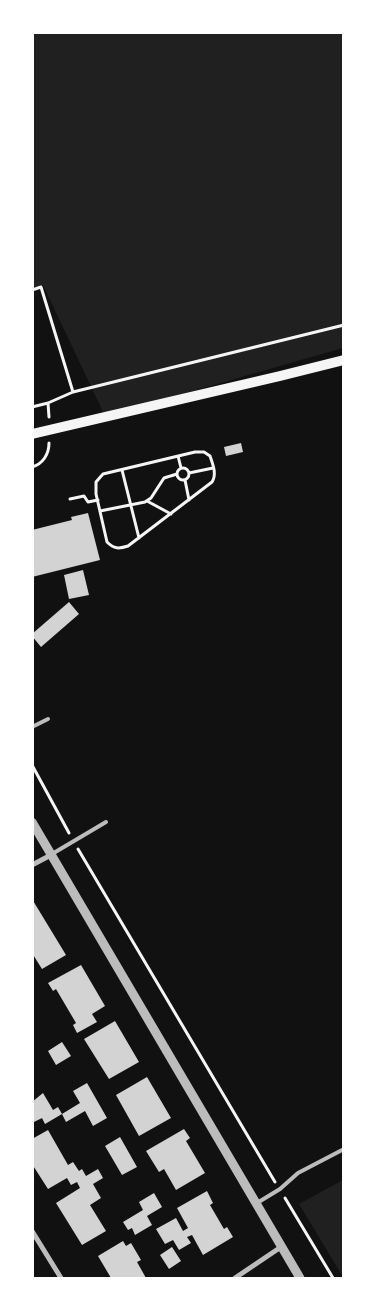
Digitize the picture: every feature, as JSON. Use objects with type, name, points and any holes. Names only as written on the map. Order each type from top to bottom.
[{"type":"main road","points":[[32,434],[344,360]]},
{"type":"street","points":[[32,822],[300,1278]]},
{"type":"street","points":[[32,866],[51,855]]},
{"type":"street","points":[[32,1231],[61,1278]]},
{"type":"street","points":[[235,1278],[281,1247]]},
{"type":"lane","points":[[32,728],[48,719]]},
{"type":"lane","points":[[51,855],[106,822]]},
{"type":"lane","points":[[257,1203],[280,1189],[298,1173],[344,1149]]},
{"type":"path","points":[[32,290],[41,287],[73,392]]},
{"type":"path","points":[[32,407],[48,404],[73,392],[344,325]]},
{"type":"path","points":[[195,452],[204,452],[210,456],[213,468],[215,478],[212,482],[128,546],[121,548],[113,547],[108,542],[100,511],[96,482],[103,474],[195,452]]},
{"type":"path","points":[[178,456],[181,468]]},
{"type":"path","points":[[181,468],[186,468],[189,473]]},
{"type":"path","points":[[100,511],[147,501],[164,478],[177,474],[181,468]]},
{"type":"path","points":[[189,473],[213,468]]},
{"type":"path","points":[[122,470],[139,538]]},
{"type":"path","points":[[189,473],[185,480],[189,500]]},
{"type":"path","points":[[177,474],[179,478],[185,480]]},
{"type":"path","points":[[70,499],[84,496],[88,502],[98,500]]},
{"type":"path","points":[[147,501],[171,514]]},
{"type":"path","points":[[32,765],[73,841],[334,1278]]},
{"type":"shaded area","points":[[32,33],[343,33],[343,348],[105,416],[43,285],[33,288]]},
{"type":"shaded area","points":[[343,1180],[343,1277],[299,1204]]},
{"type":"building","points":[[241,443],[243,452],[226,456],[224,447]]},
{"type":"building","points":[[88,513],[100,560],[32,577],[32,530],[72,520],[71,517]]},
{"type":"building","points":[[83,570],[89,595],[69,599],[64,575]]},
{"type":"building","points":[[69,602],[79,614],[41,647],[32,634]]},
{"type":"building","points":[[32,899],[66,955],[42,969],[32,953]]},
{"type":"building","points":[[81,965],[105,1006],[92,1014],[97,1022],[77,1033],[73,1025],[76,1023],[56,989],[53,991],[48,983]]},
{"type":"building","points":[[115,1021],[139,1062],[109,1079],[84,1039]]},
{"type":"building","points":[[62,1042],[71,1056],[56,1065],[48,1051]]},
{"type":"building","points":[[147,1077],[171,1118],[139,1136],[116,1095]]},
{"type":"building","points":[[87,1083],[107,1118],[93,1126],[85,1111],[66,1122],[62,1114],[80,1103],[73,1091]]},
{"type":"building","points":[[43,1093],[53,1110],[58,1107],[62,1114],[45,1124],[42,1118],[32,1123],[32,1102]]},
{"type":"building","points":[[184,1129],[190,1138],[186,1141],[205,1173],[176,1190],[164,1169],[159,1172],[146,1151]]},
{"type":"building","points":[[48,1130],[68,1165],[73,1162],[79,1171],[82,1169],[86,1176],[98,1169],[103,1178],[93,1184],[101,1198],[90,1205],[106,1231],[82,1245],[56,1203],[80,1188],[77,1182],[71,1185],[67,1178],[48,1189],[32,1164],[32,1139]]},
{"type":"building","points":[[120,1137],[137,1167],[122,1175],[105,1146]]},
{"type":"building","points":[[207,1191],[213,1203],[210,1205],[224,1229],[227,1227],[233,1237],[203,1255],[192,1235],[187,1237],[191,1243],[179,1250],[173,1240],[165,1244],[156,1229],[176,1218],[183,1231],[188,1228],[177,1208]]},
{"type":"building","points":[[154,1193],[162,1207],[147,1216],[152,1225],[135,1235],[132,1228],[128,1230],[123,1222],[143,1210],[139,1202]]},
{"type":"building","points":[[123,1241],[126,1246],[131,1243],[141,1260],[137,1262],[146,1278],[111,1278],[98,1256]]},
{"type":"building","points":[[172,1247],[181,1261],[169,1269],[160,1255]]}]
